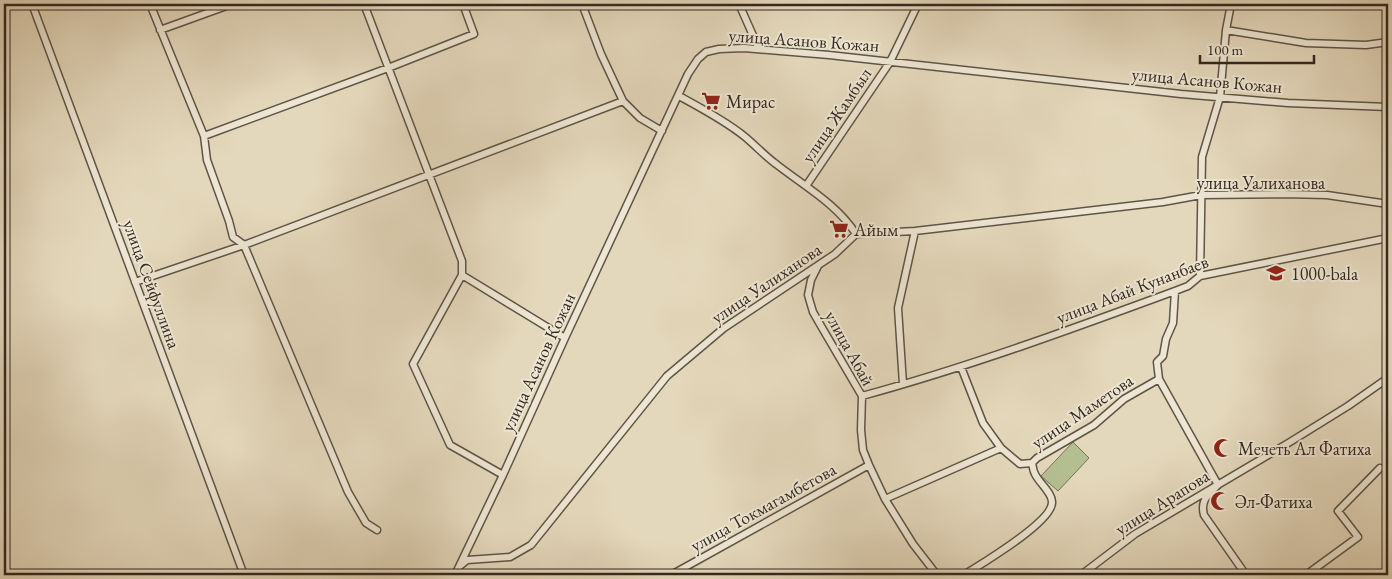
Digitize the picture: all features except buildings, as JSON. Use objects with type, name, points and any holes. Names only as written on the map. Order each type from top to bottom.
[{"type":"street","name":"улица Сейфуллина","points":[[32,4],[244,575]]},
{"type":"street","points":[[150,4],[204,136],[207,160],[233,237],[244,244],[348,492],[366,523],[377,530]]},
{"type":"street","points":[[160,30],[232,4]]},
{"type":"street","points":[[364,4],[462,261],[462,275],[413,364],[450,445],[503,475]]},
{"type":"street","points":[[204,136],[474,34],[463,4]]},
{"type":"street","points":[[582,4],[601,54],[623,101],[640,118],[662,131]]},
{"type":"street","points":[[739,4],[759,49]]},
{"type":"street","name":"улица Жамбыл","points":[[806,186],[890,62],[918,4]]},
{"type":"street","points":[[1200,276],[1202,157],[1220,97],[1226,30],[1231,4]]},
{"type":"street","points":[[1226,30],[1306,43],[1366,45],[1388,42]]},
{"type":"street","name":"улица Асанов Кожан","points":[[455,575],[688,74],[706,52],[719,49],[759,49],[1220,97],[1288,103],[1388,107]]},
{"type":"street","name":"улица Жамбыл","points":[[678,96],[709,112],[743,135],[774,163],[847,219],[856,234]]},
{"type":"street","points":[[135,282],[244,244],[623,101]]},
{"type":"street","name":"улица Уалиханова","points":[[460,566],[467,560],[510,557],[531,544],[667,376],[724,328],[835,254],[856,234],[915,232],[1163,202],[1201,195],[1283,194],[1327,196],[1388,204]]},
{"type":"street","points":[[903,384],[898,308],[915,232]]},
{"type":"street","name":"улица Абай Кунанбаев","points":[[862,396],[1045,339],[1176,291],[1188,286],[1200,276],[1388,238]]},
{"type":"street","name":"улица Абай","points":[[818,266],[811,280],[808,295],[813,312],[862,396],[861,430],[863,450],[869,466],[885,499],[913,544],[937,575]]},
{"type":"street","points":[[462,275],[565,338]]},
{"type":"street","points":[[1176,291],[1173,323],[1166,339],[1163,356],[1157,362],[1158,379],[1218,485],[1204,499],[1202,507],[1204,515],[1246,575]]},
{"type":"street","points":[[961,366],[983,423],[1001,448],[1020,464],[1032,463]]},
{"type":"street","name":"улица Арапова","points":[[1081,575],[1135,534],[1320,424],[1388,378]]},
{"type":"street","name":"улица Маметова","points":[[964,575],[1022,538],[1051,510],[1053,502],[1034,473],[1032,463],[1037,458],[1094,425],[1124,399],[1158,379]]},
{"type":"street","points":[[885,499],[1001,448]]},
{"type":"street","name":"улица Токмагамбетова","points":[[671,575],[869,466]]},
{"type":"street","points":[[1306,575],[1358,537],[1338,511],[1380,468]]},
{"type":"green space","points":[[1073,442],[1089,458],[1058,491],[1041,476]]},
{"type":"place","name":"Мирас","points":[[711,101]]},
{"type":"place","name":"Айым","points":[[839,229]]},
{"type":"place","name":"1000-bala","points":[[1276,273]]},
{"type":"place","name":"Мечеть Ал Фатиха","points":[[1223,448]]},
{"type":"place","name":"Әл-Фатиха","points":[[1220,501]]}]
